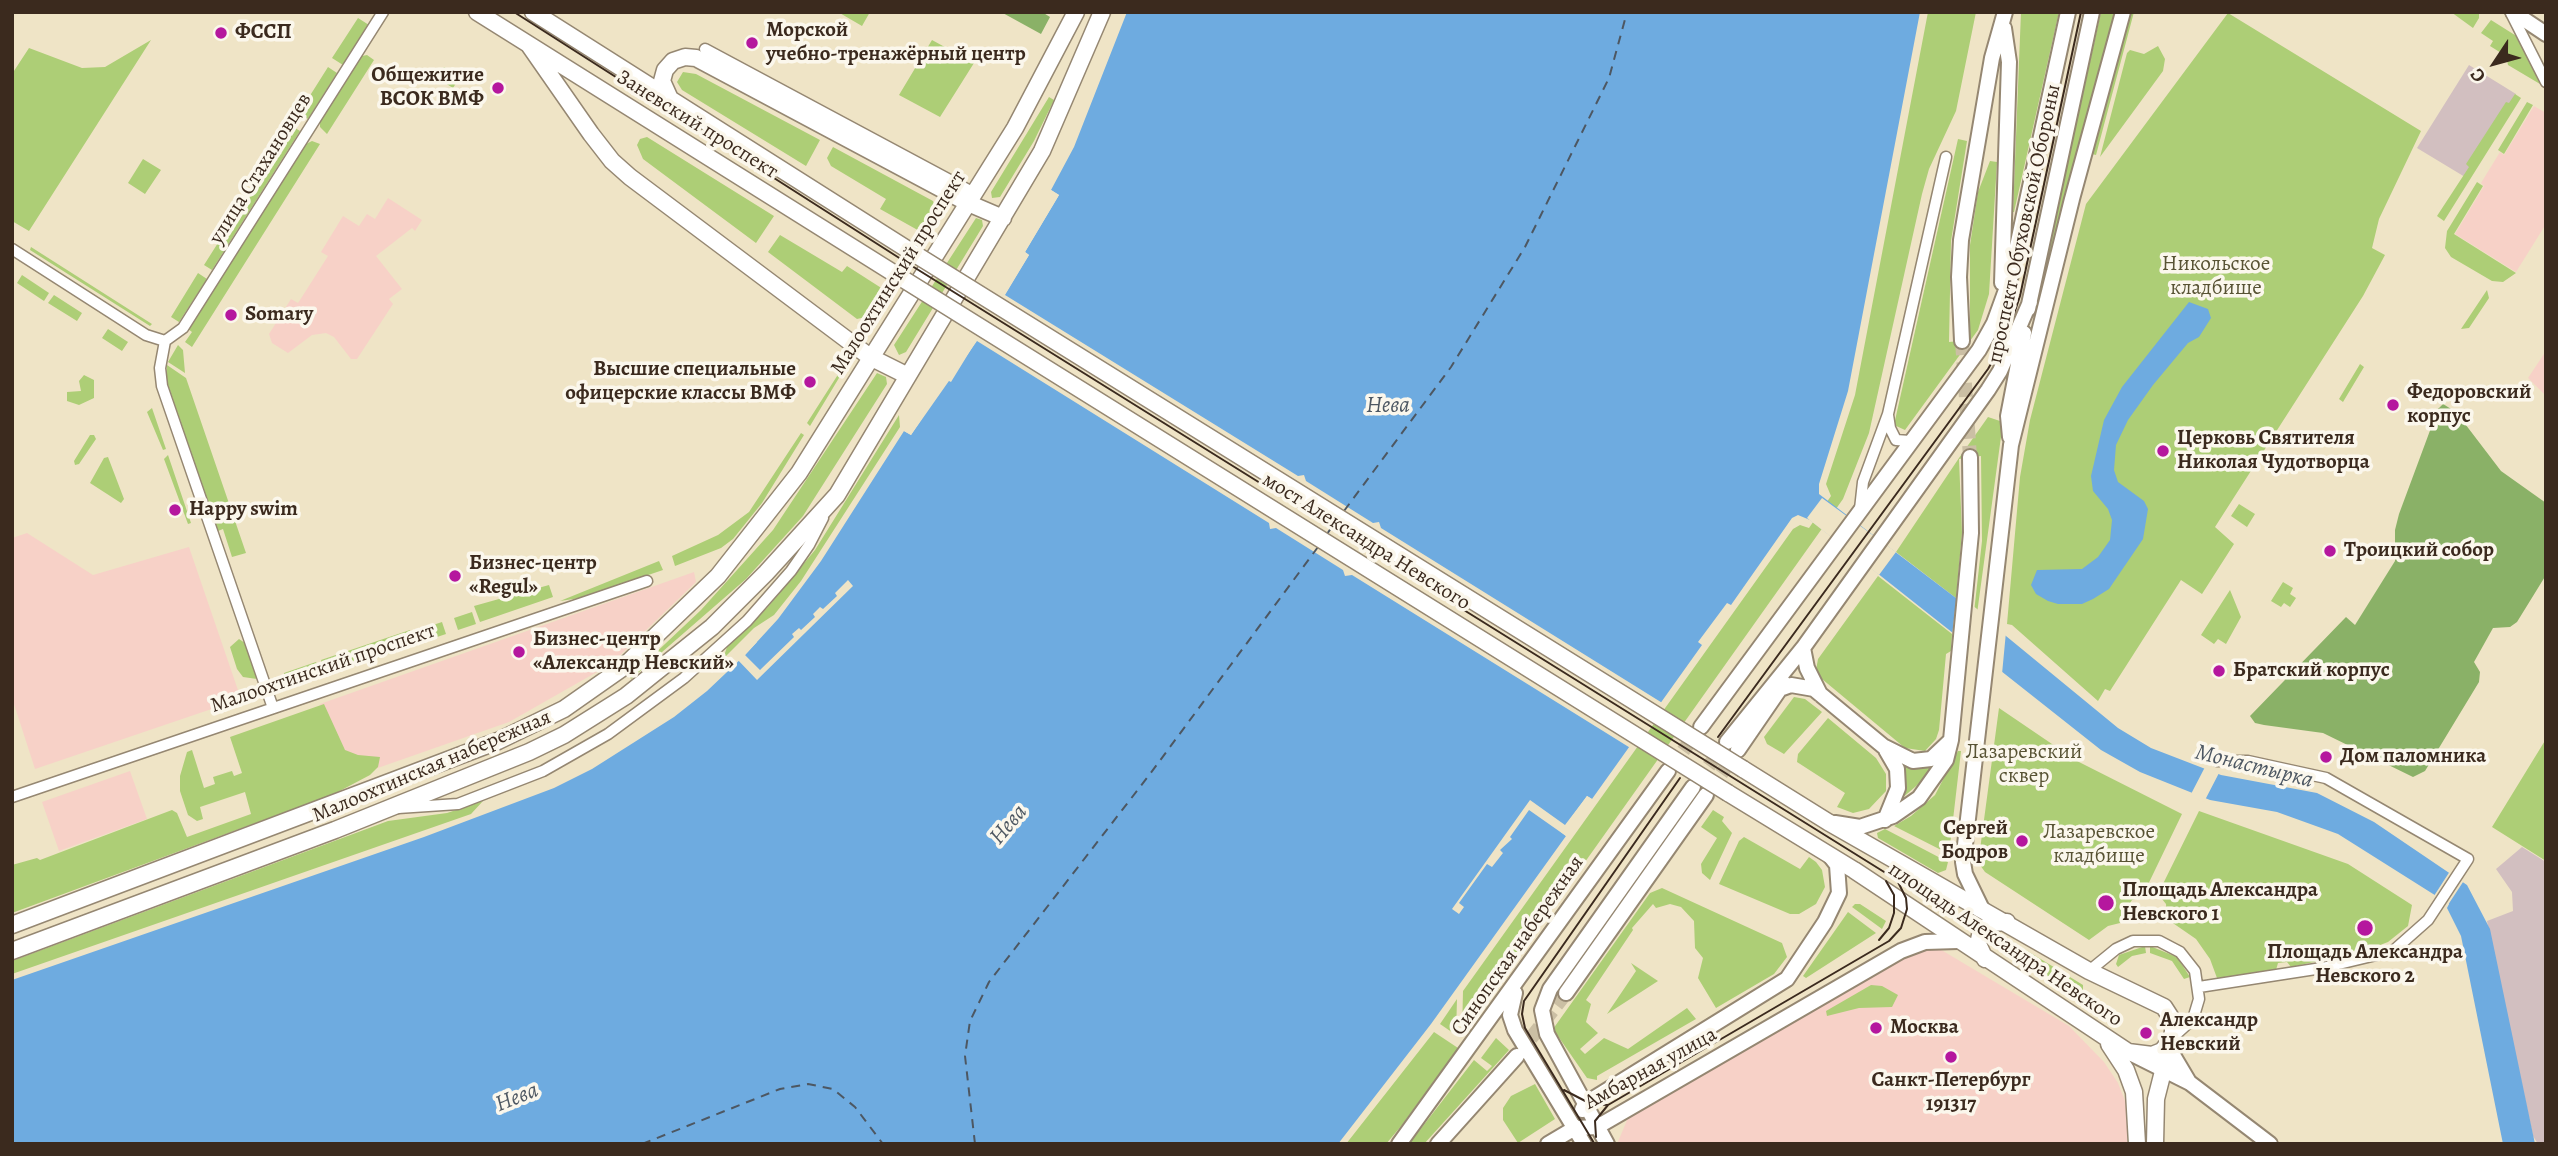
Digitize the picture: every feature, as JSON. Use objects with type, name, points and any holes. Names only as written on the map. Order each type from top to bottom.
[{"type":"main road","name":"Заневский проспект","points":[[477,12],[895,274]]},
{"type":"main road","name":"Заневский проспект","points":[[533,12],[672,103],[910,251]]},
{"type":"main road","name":"Малоохтинский проспект","points":[[743,547],[799,473],[971,198],[1042,82],[1076,12]]},
{"type":"main road","points":[[832,501],[1048,139],[1102,12]]},
{"type":"main road","name":"проспект Обуховской Обороны","points":[[1910,441],[1987,336],[2000,309],[2015,254],[2068,12]]},
{"type":"main road","name":"проспект Обуховской Обороны","points":[[2011,445],[2008,416],[2092,12]]},
{"type":"main road","name":"проспект Обуховской Обороны","points":[[1981,908],[1965,874],[1963,862],[2011,445],[2072,199],[2123,12]]},
{"type":"main road","points":[[2512,12],[2546,34]]},
{"type":"main road","points":[[2000,309],[2009,62],[2005,18]]},
{"type":"main road","name":"проспект Обуховской Обороны","points":[[1962,341],[1959,276],[1961,240],[1992,58],[2005,18]]},
{"type":"main road","points":[[529,46],[612,162],[908,376]]},
{"type":"main road","points":[[672,103],[665,93],[662,81],[665,70],[673,61],[685,57],[696,58],[971,198],[1003,218]]},
{"type":"main road","name":"мост Александра Невского","points":[[910,251],[1828,822]]},
{"type":"main road","name":"мост Александра Невского","points":[[895,274],[1814,846]]},
{"type":"main road","points":[[1803,648],[1780,689],[1732,746],[1988,390],[2000,371],[2030,302]]},
{"type":"main road","points":[[1701,726],[1910,441]]},
{"type":"main road","points":[[1828,822],[1860,827],[1885,820],[1906,808],[1928,788],[1946,760],[1951,740],[1961,653],[1972,533],[1970,457]]},
{"type":"main road","name":"Малоохтинская набережная","points":[[12,951],[391,808],[564,735],[626,696],[712,627],[832,501]]},
{"type":"main road","name":"Малоохтинская набережная","points":[[12,925],[311,814],[539,723],[592,692],[621,669],[696,599],[743,547]]},
{"type":"main road","points":[[1803,648],[1807,668],[1821,695]]},
{"type":"main road","points":[[1780,689],[1803,685],[1821,695],[1883,746],[1909,760],[1926,761],[1951,740]]},
{"type":"main road","points":[[1883,746],[1894,763],[1898,782],[1896,797],[1885,820]]},
{"type":"main road","name":"Синопская набережная","points":[[1399,1144],[1519,982],[1668,771]]},
{"type":"main road","points":[[1607,1144],[1542,1021],[1542,1010],[1550,989],[1693,787]]},
{"type":"main road","points":[[1566,993],[1706,795]]},
{"type":"main road","name":"площадь Александра Невского","points":[[1814,846],[2128,1052],[2152,1055],[2171,1044],[2173,1021],[2164,1007],[2090,971],[1828,822]]},
{"type":"main road","name":"Амбарная улица","points":[[1830,856],[1837,865],[1839,893],[1819,931],[1787,979],[1584,1104],[1574,1128],[1598,1127],[1901,951],[1925,942],[1958,941]]},
{"type":"main road","points":[[1985,959],[1978,948],[1981,931],[1995,922],[2007,922]]},
{"type":"main road","points":[[1519,982],[1511,1008],[1515,1030],[1584,1144]]},
{"type":"main road","points":[[2103,1037],[2120,1059],[2131,1081],[2136,1104],[2137,1144]]},
{"type":"main road","points":[[2155,1144],[2155,1104],[2171,1044]]},
{"type":"main road","points":[[2171,1044],[2190,1083]]},
{"type":"main road","points":[[2128,1052],[2190,1083],[2270,1144]]},
{"type":"main road","points":[[1438,1144],[1517,1056]]},
{"type":"main road","points":[[1548,1144],[1574,1128]]},
{"type":"street","name":"улица Стахановцев","points":[[165,341],[183,328],[383,12]]},
{"type":"street","points":[[2512,12],[2546,82]]},
{"type":"street","points":[[705,48],[971,198]]},
{"type":"street","points":[[1856,514],[1863,482],[1888,414],[1946,157]]},
{"type":"street","points":[[12,249],[146,335],[165,341],[160,368],[162,386],[273,708]]},
{"type":"street","points":[[1888,414],[1890,428],[1896,440],[1910,441]]},
{"type":"street","points":[[391,808],[428,808],[458,804],[543,771],[608,734],[684,678],[747,621],[809,545],[832,501]]},
{"type":"street","name":"Малоохтинский проспект","points":[[12,797],[647,581]]},
{"type":"street","points":[[2199,987],[2322,968],[2385,954],[2402,945],[2436,908],[2467,861],[2318,775],[2248,761],[2217,761]]},
{"type":"street","name":"площадь Александра Невского","points":[[2090,971],[2126,944],[2159,941],[2174,947],[2195,971],[2199,987],[2193,1019],[2171,1044]]},
{"type":"shaded area","points":[[2469,65],[2516,94],[2465,177],[2417,148]]},
{"type":"shaded area","points":[[2534,106],[2546,113],[2546,224],[2516,272],[2455,234],[2484,186],[2481,183],[2500,152],[2504,155]]},
{"type":"shaded area","points":[[388,198],[422,220],[415,231],[412,228],[376,256],[402,289],[389,299],[393,304],[357,359],[351,359],[334,337],[326,333],[312,335],[288,353],[272,343],[269,334],[291,299],[298,303],[328,256],[321,252],[343,216],[359,226],[367,214],[375,219]]},
{"type":"shaded area","points":[[2546,351],[2546,396],[2528,378]]},
{"type":"shaded area","points":[[27,533],[93,575],[189,547],[241,699],[35,769],[12,698],[12,538]]},
{"type":"shaded area","points":[[694,572],[696,582],[611,664],[509,722],[372,770],[339,755],[320,704]]},
{"type":"shaded area","points":[[130,771],[147,819],[59,851],[42,802]]},
{"type":"shaded area","points":[[2522,847],[2546,862],[2546,1144],[2538,1144],[2533,1136],[2487,921],[2513,911],[2512,892],[2496,869]]},
{"type":"shaded area","points":[[1928,946],[1938,948],[2069,1026],[2104,1062],[2118,1083],[2127,1106],[2127,1144],[1617,1144],[1628,1118],[1907,954]]},
{"type":"green space","points":[[838,12],[870,12],[862,26]]},
{"type":"green space","points":[[1001,12],[1042,12],[1050,17],[1041,34]]},
{"type":"green space","points":[[1928,12],[1976,12],[1956,111],[1929,169],[1922,194],[1869,433],[1843,499],[1462,1035],[1463,991],[1793,529],[1800,525],[1809,528],[1831,496],[1826,484],[1855,395]]},
{"type":"green space","points":[[2021,12],[2059,12],[2013,212]]},
{"type":"green space","points":[[2101,12],[2116,12],[2044,288],[2040,287]]},
{"type":"green space","points":[[2130,12],[2134,12],[2096,155],[2092,154]]},
{"type":"green space","points":[[2451,12],[2479,12],[2479,18],[2473,28]]},
{"type":"green space","name":"Никольское кладбище","points":[[2228,13],[2421,131],[2379,219],[2372,248],[2385,255],[2363,296],[2215,527],[2234,544],[2202,594],[2181,580],[2110,691],[2105,689],[2098,701],[2012,625],[2007,624],[2020,477],[2030,420],[2086,204]]},
{"type":"green space","points":[[358,18],[369,25],[343,65],[332,58]]},
{"type":"green space","points":[[2491,20],[2518,37],[2540,84],[2508,65],[2506,56],[2490,46],[2493,41],[2481,33]]},
{"type":"green space","points":[[151,40],[29,231],[12,221],[12,74],[29,48],[82,68],[105,67]]},
{"type":"green space","points":[[932,40],[974,63],[940,117],[899,95]]},
{"type":"green space","points":[[2158,46],[2165,59],[2163,71],[2100,157],[2127,53],[2130,50],[2144,54]]},
{"type":"green space","points":[[367,55],[374,60],[327,134],[320,127],[320,122],[362,56]]},
{"type":"green space","points":[[328,67],[337,73],[308,119],[299,113]]},
{"type":"green space","points":[[444,67],[460,77],[453,88],[437,78]]},
{"type":"green space","points":[[683,72],[696,74],[820,140],[806,166],[682,90],[677,82]]},
{"type":"green space","points":[[2515,94],[2521,98],[2444,221],[2437,216],[2469,167],[2466,164],[2506,102],[2509,103]]},
{"type":"green space","points":[[1049,97],[1054,100],[1034,141],[1000,197],[992,198],[991,192]]},
{"type":"green space","points":[[2527,102],[2533,105],[2504,154],[2498,150]]},
{"type":"green space","points":[[292,126],[300,131],[212,270],[204,265]]},
{"type":"green space","points":[[647,137],[774,216],[756,243],[643,159],[637,145],[640,139]]},
{"type":"green space","points":[[1958,139],[1967,141],[1951,241],[1949,342],[1970,340],[1970,245],[1978,192],[1990,161],[1997,162],[1989,294],[1978,330],[1905,430],[1894,425]]},
{"type":"green space","points":[[312,141],[320,144],[192,347],[185,342],[192,332],[188,329],[304,145]]},
{"type":"green space","points":[[833,147],[933,201],[937,211],[923,233],[880,209],[886,199],[831,166],[827,158]]},
{"type":"green space","points":[[143,159],[161,170],[145,194],[128,183]]},
{"type":"green space","points":[[2477,182],[2483,186],[2454,234],[2516,273],[2503,282],[2492,281],[2451,257],[2445,248],[2447,231]]},
{"type":"green space","points":[[976,218],[982,220],[983,226],[906,352],[899,355],[894,345]]},
{"type":"green space","points":[[780,235],[842,272],[847,266],[886,291],[870,316],[857,319],[768,252]]},
{"type":"green space","points":[[31,247],[152,324],[150,326],[30,250]]},
{"type":"green space","points":[[198,273],[207,279],[179,322],[171,317]]},
{"type":"green space","points":[[22,275],[49,293],[44,301],[17,283]]},
{"type":"green space","points":[[2487,290],[2489,298],[2469,328],[2461,329]]},
{"type":"green space","points":[[54,295],[82,313],[77,321],[48,303]]},
{"type":"green space","points":[[108,329],[128,342],[122,351],[102,338]]},
{"type":"green space","points":[[178,345],[183,350],[185,373],[168,362]]},
{"type":"green space","points":[[846,362],[848,363],[810,426],[807,423]]},
{"type":"green space","points":[[2360,364],[2364,367],[2343,402],[2339,399]]},
{"type":"green space","points":[[167,365],[186,378],[246,553],[232,557],[223,529],[218,531],[166,379]]},
{"type":"green space","points":[[877,373],[886,377],[887,384],[803,516],[746,579],[631,679],[630,677],[701,610],[773,530]]},
{"type":"green space","points":[[84,375],[94,380],[94,398],[79,405],[67,401],[67,392],[81,391],[79,381]]},
{"type":"green space","points":[[2443,404],[2456,412],[2501,471],[2546,503],[2546,575],[2517,622],[2510,627],[2493,628],[2474,662],[2480,672],[2479,682],[2425,771],[2413,777],[2323,733],[2255,723],[2250,716],[2346,617],[2355,625],[2395,561],[2395,530],[2399,514],[2438,409]]},
{"type":"green space","points":[[152,408],[166,449],[163,450],[147,412]]},
{"type":"green space","points":[[899,415],[900,427],[801,581],[774,615],[754,628],[723,659],[727,647],[767,608],[815,550]]},
{"type":"green space","points":[[1988,417],[2003,422],[1976,621],[1973,621],[1982,541],[1981,456],[1959,459],[1962,533],[1956,598],[1896,552],[1959,458]]},
{"type":"green space","points":[[801,433],[804,435],[762,503],[733,539],[721,548],[675,566],[672,556],[718,535],[749,512]]},
{"type":"green space","points":[[90,435],[94,435],[96,439],[79,464],[75,465],[74,461]]},
{"type":"green space","points":[[168,455],[191,523],[188,524],[164,459]]},
{"type":"green space","points":[[108,457],[124,499],[121,503],[90,483],[104,458]]},
{"type":"green space","points":[[2239,504],[2255,514],[2247,527],[2231,516]]},
{"type":"green space","points":[[659,561],[663,570],[580,598],[560,601]]},
{"type":"green space","points":[[1878,576],[1952,634],[1951,651],[1946,654],[1939,730],[1936,739],[1925,751],[1905,748],[1822,679],[1816,670],[1818,659]]},
{"type":"green space","points":[[2283,582],[2293,588],[2290,594],[2296,598],[2290,607],[2284,603],[2281,607],[2271,601]]},
{"type":"green space","points":[[549,585],[553,597],[480,622],[474,606]]},
{"type":"green space","points":[[2230,590],[2241,617],[2226,644],[2218,639],[2214,644],[2201,635]]},
{"type":"green space","points":[[472,612],[476,624],[458,630],[454,618]]},
{"type":"green space","points":[[442,622],[446,634],[419,643],[415,631]]},
{"type":"green space","points":[[410,630],[415,645],[326,675],[321,660]]},
{"type":"green space","points":[[239,639],[245,643],[257,679],[243,677],[237,669],[230,647]]},
{"type":"green space","points":[[316,662],[322,677],[289,688],[284,673]]},
{"type":"green space","points":[[1794,697],[1805,699],[1822,712],[1784,754],[1767,744],[1764,737]]},
{"type":"green space","points":[[324,704],[345,750],[358,755],[380,757],[378,767],[370,775],[334,794],[12,913],[12,865],[37,858],[40,860],[172,810],[177,813],[187,837],[251,814],[245,792],[200,807],[203,819],[197,821],[188,815],[180,791],[180,776],[187,752],[192,750],[204,788],[215,784],[213,777],[232,771],[234,776],[242,773],[230,737]]},
{"type":"green space","name":"Лазаревское кладбище","points":[[1999,708],[2077,761],[2182,814],[2142,897],[2132,900],[2128,906],[2128,921],[2108,926],[2089,940],[1985,872],[1980,865]]},
{"type":"green space","points":[[1828,718],[1876,758],[1886,774],[1886,791],[1869,809],[1853,813],[1837,807],[1845,793],[1797,762],[1798,754]]},
{"type":"green space","points":[[2546,739],[2546,861],[2492,827]]},
{"type":"green space","points":[[1958,751],[1961,751],[1949,854],[1894,826],[1911,816],[1935,795]]},
{"type":"green space","points":[[1901,765],[1930,768],[1922,781],[1901,799]]},
{"type":"green space","points":[[483,801],[471,814],[12,974],[12,961],[388,821],[447,813]]},
{"type":"green space","points":[[1713,810],[1724,817],[1722,821],[1732,833],[1710,880],[1702,873],[1701,864],[1717,838],[1701,827]]},
{"type":"green space","points":[[2199,811],[2348,864],[2412,905],[2408,926],[2388,942],[2364,951],[2291,967],[2287,962],[2278,963],[2276,970],[2217,978],[2210,959],[2196,939],[2167,919],[2166,904],[2158,894]]},
{"type":"green space","points":[[1885,829],[1948,862],[1946,870],[1938,873],[1878,838],[1877,833]]},
{"type":"green space","points":[[1744,837],[1800,869],[1809,857],[1816,862],[1822,870],[1825,887],[1816,904],[1799,914],[1790,914],[1719,884],[1739,841]]},
{"type":"green space","points":[[1662,888],[1782,943],[1787,957],[1774,974],[1716,1008],[1698,978],[1703,958],[1695,948],[1694,921],[1681,907],[1670,904],[1656,908],[1653,904],[1632,928],[1586,1000],[1591,1004],[1586,1022],[1598,1033],[1580,1049],[1585,1054],[1604,1038],[1628,1049],[1687,1008],[1696,1019],[1597,1076],[1597,1080],[1587,1078],[1553,1029],[1650,893]]},
{"type":"green space","points":[[1860,904],[1886,921],[1882,929],[1852,907]]},
{"type":"green space","points":[[1848,912],[1876,933],[1806,978],[1803,976]]},
{"type":"green space","points":[[1990,931],[1995,931],[2083,985],[2083,992],[2076,995],[1988,941],[1986,938]]},
{"type":"green space","points":[[2145,946],[2146,953],[2132,956],[2118,967],[2116,964],[2119,955]]},
{"type":"green space","points":[[2150,946],[2177,957],[2190,977],[2184,979],[2172,961],[2150,953]]},
{"type":"green space","points":[[1631,963],[1658,981],[1607,1014],[1636,971]]},
{"type":"green space","points":[[1871,985],[1882,986],[1898,995],[1892,1007],[1859,1008],[1827,1016],[1826,1011]]},
{"type":"green space","points":[[1457,999],[1456,1035],[1440,1024]]},
{"type":"green space","points":[[1434,1032],[1458,1048],[1402,1125],[1386,1144],[1346,1144]]},
{"type":"green space","points":[[1496,1038],[1509,1050],[1424,1144],[1409,1144],[1474,1060],[1487,1071],[1492,1066],[1481,1058]]},
{"type":"green space","points":[[1535,1084],[1555,1119],[1518,1143],[1503,1120],[1503,1108],[1511,1096]]},
{"type":"water","name":"Нева","points":[[1127,12],[1920,12],[1848,391],[1819,484],[1819,494],[2006,636],[2118,728],[2151,748],[2221,775],[2317,793],[2374,822],[2467,885],[2490,929],[2535,1144],[2503,1144],[2461,936],[2447,908],[2449,904],[2338,834],[2277,812],[2210,800],[2140,772],[2101,750],[1810,520],[1798,515],[1792,518],[1731,605],[1727,603],[1698,642],[1702,645],[1592,799],[1587,796],[1561,832],[1566,836],[1431,1024],[1338,1144],[12,1144],[12,980],[424,837],[554,788],[592,769],[674,717],[707,691],[745,655],[778,619],[821,561],[904,431],[911,435],[947,380],[951,382],[1029,255],[1025,252],[1059,195],[1051,190],[1074,147]]},
{"type":"water","points":[[2189,302],[2208,309],[2211,318],[2199,337],[2188,343],[2153,385],[2128,420],[2116,445],[2114,470],[2118,482],[2144,501],[2148,509],[2143,539],[2109,589],[2082,604],[2058,604],[2048,601],[2036,594],[2031,585],[2037,570],[2082,569],[2098,557],[2110,540],[2112,520],[2108,509],[2093,491],[2091,476],[2104,420],[2122,387]]},
{"type":"pier","points":[[1051,190],[1059,195],[1025,252],[1029,255],[1005,295],[1298,476],[1304,475],[1306,481],[1373,523],[1379,522],[1381,528],[1664,704],[1632,749],[1352,575],[1345,576],[1343,570],[1276,528],[1270,529],[1269,523],[977,341],[911,435],[904,431],[906,428],[910,431],[944,378],[949,378],[1024,256],[1022,251],[1054,196],[1049,193]]},
{"type":"pier","points":[[1822,498],[1896,552],[1879,575],[1807,518]]},
{"type":"pier","points":[[848,580],[853,586],[757,680],[736,658],[754,640],[757,642],[745,655],[760,670],[794,637],[792,634],[799,628],[801,630],[815,617],[813,614],[820,607],[823,609],[837,596],[835,593]]},
{"type":"pier","points":[[1957,593],[2006,632],[2002,674],[1952,636]]},
{"type":"pier","points":[[2205,767],[2219,773],[2204,802],[2190,796]]},
{"type":"pier","points":[[1587,796],[1592,799],[1566,832],[1566,836],[1529,810],[1510,837],[1512,839],[1500,850],[1503,853],[1492,867],[1487,864],[1459,903],[1464,907],[1459,914],[1452,909],[1530,800],[1565,825]]},
{"type":"pier","points":[[2452,868],[2465,879],[2444,911],[2445,904],[2436,897],[2432,899]]},
{"type":"ferry route","points":[[1344,511],[1451,367],[1525,247],[1609,78],[1627,12]]},
{"type":"ferry route","points":[[1327,534],[1334,524]]},
{"type":"ferry route","points":[[975,1144],[965,1056],[970,1021],[989,982],[1150,774],[1318,547]]},
{"type":"ferry route","points":[[642,1144],[780,1089],[808,1084],[833,1089],[855,1107],[883,1144]]},
{"type":"tunnel","points":[[1962,341],[1970,457]]},
{"type":"tunnel","points":[[1671,768],[1698,730]]},
{"type":"tunnel","points":[[1696,783],[1724,746]]},
{"type":"tunnel","points":[[1709,791],[1736,753]]},
{"type":"tunnel","points":[[1518,1055],[1566,993]]},
{"type":"tram line","points":[[514,12],[904,261],[1897,880],[1906,898],[1907,909],[1901,928],[1889,941],[1608,1105],[1595,1121],[1596,1137]]},
{"type":"tram line","points":[[1718,737],[1988,369],[2006,338],[2020,296],[2081,12]]},
{"type":"tram line","points":[[1594,1143],[1525,1028],[1522,1014],[1524,1001],[1680,778]]},
{"type":"tram line","points":[[1879,940],[1889,928],[1894,913],[1894,895],[1886,881]]},
{"type":"tram line","points":[[1564,1090],[1591,1104],[1608,1105]]},
{"type":"place","name":"ФССП","points":[[221,33]]},
{"type":"place","name":"Морской учебно-тренажёрный центр","points":[[752,43]]},
{"type":"place","name":"Общежитие ВСОК ВМФ","points":[[498,88]]},
{"type":"place","name":"Somary","points":[[231,315]]},
{"type":"place","name":"Высшие специальные офицерские классы ВМФ","points":[[810,382]]},
{"type":"place","name":"Федоровский корпус","points":[[2393,405]]},
{"type":"place","name":"Церковь Святителя Николая Чудотворца","points":[[2163,451]]},
{"type":"place","name":"Happy swim","points":[[175,510]]},
{"type":"place","name":"Троицкий собор","points":[[2330,551]]},
{"type":"place","name":"Бизнес-центр «Regul»","points":[[455,576]]},
{"type":"place","name":"Бизнес-центр «Александр Невский»","points":[[519,652]]},
{"type":"place","name":"Братский корпус","points":[[2219,671]]},
{"type":"place","name":"Дом паломника","points":[[2326,757]]},
{"type":"place","name":"Сергей Бодров","points":[[2022,841]]},
{"type":"place","name":"Площадь Александра Невского 1","points":[[2106,903]]},
{"type":"place","name":"Площадь Александра Невского 2","points":[[2365,928]]},
{"type":"place","name":"Москва","points":[[1876,1028]]},
{"type":"place","name":"Александр Невский","points":[[2146,1033]]},
{"type":"place","name":"Санкт-Петербург 191317","points":[[1951,1057]]},
{"type":"park label","name":"Лазаревский сквер","points":[[2024,765]]},
{"type":"water label","name":"Монастырка","points":[[2254,767]]}]
